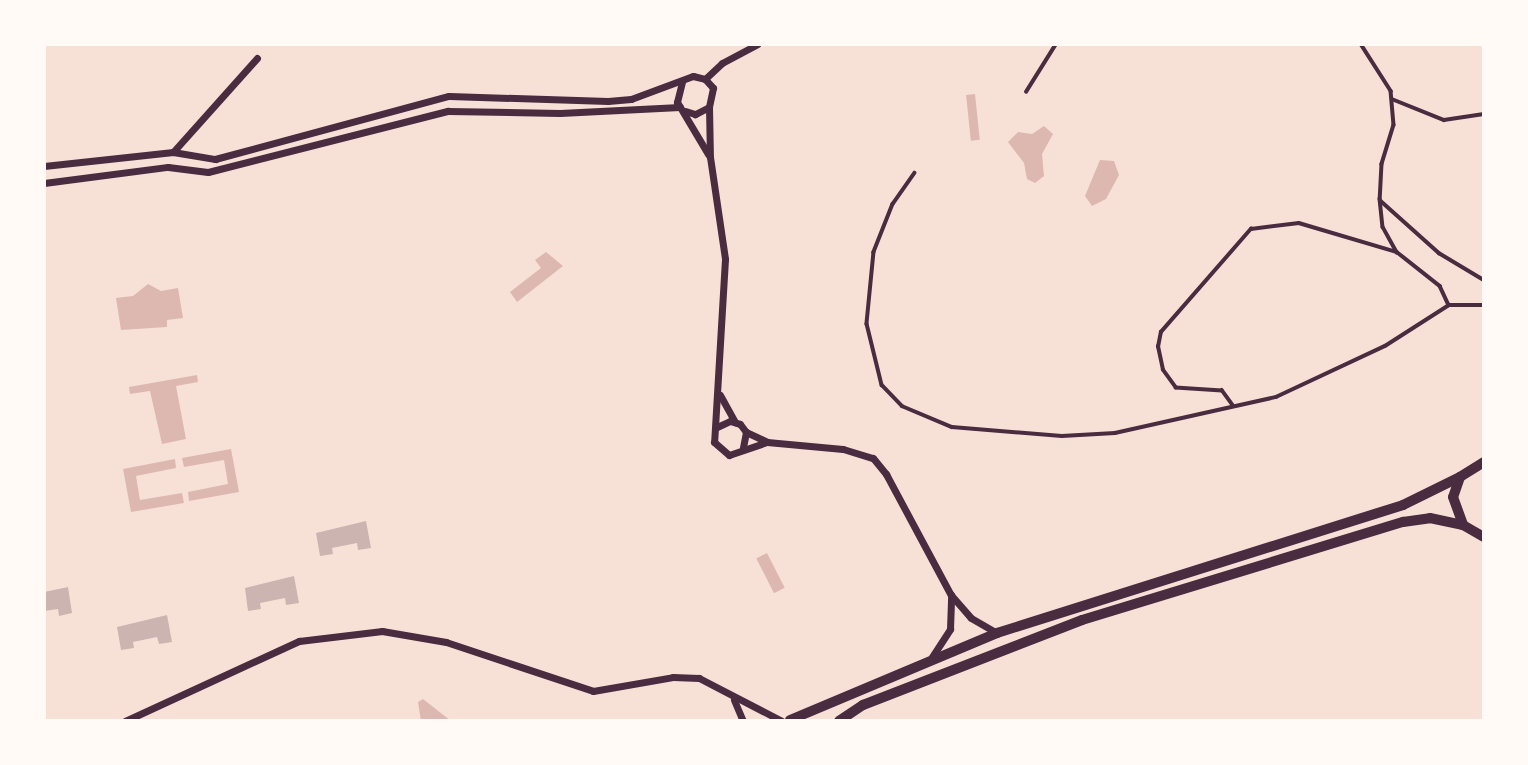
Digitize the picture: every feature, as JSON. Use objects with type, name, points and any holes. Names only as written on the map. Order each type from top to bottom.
[{"type":"main road","points":[[1484,462],[1460,477],[1453,497],[1463,526],[1484,537]]},
{"type":"street","points":[[705,79],[722,63],[757,44]]},
{"type":"street","points":[[173,152],[257,58]]},
{"type":"street","points":[[44,166],[173,152],[215,159],[449,96],[631,99],[693,76],[705,79],[713,89],[709,107],[710,157],[725,259],[720,394],[714,442],[719,451],[735,454],[743,448],[766,442],[843,449],[873,458],[887,474],[951,595],[971,618],[997,633]]},
{"type":"street","points":[[682,81],[676,97],[710,157]]},
{"type":"street","points":[[529,98],[550,112]]},
{"type":"street","points":[[44,183],[168,167],[208,172],[448,111],[683,109],[695,114],[709,107]]},
{"type":"street","points":[[720,394],[735,422],[746,432],[766,442]]},
{"type":"street","points":[[717,427],[735,422]]},
{"type":"street","points":[[743,448],[746,432]]},
{"type":"street","points":[[733,700],[787,721],[997,633],[1403,505],[1460,477]]},
{"type":"street","points":[[839,721],[863,705],[1082,620],[1403,522],[1430,518],[1463,526]]},
{"type":"street","points":[[930,660],[950,629],[951,595]]},
{"type":"street","points":[[125,721],[299,641],[382,631],[446,642],[593,691],[673,677],[699,678],[719,686],[733,700],[743,721]]},
{"type":"lane","points":[[1026,92],[1056,44]]},
{"type":"lane","points":[[1361,44],[1389,85],[1392,100],[1394,125],[1382,164],[1380,199],[1383,227],[1397,251],[1440,286],[1449,305]]},
{"type":"lane","points":[[1392,100],[1444,120],[1484,114]]},
{"type":"lane","points":[[915,173],[888,216],[874,252],[867,293],[873,359],[882,385],[902,407],[953,427],[1062,436],[1115,433],[1233,407],[1276,397],[1336,371],[1449,305],[1484,305]]},
{"type":"lane","points":[[1380,199],[1439,253],[1484,279]]},
{"type":"lane","points":[[1233,407],[1222,391],[1176,388],[1163,370],[1158,347],[1161,332],[1251,229],[1299,223],[1397,251]]},
{"type":"shaded area","points":[[975,94],[980,140],[971,141],[966,95]]},
{"type":"shaded area","points":[[1044,126],[1053,134],[1042,154],[1044,176],[1035,183],[1027,179],[1024,163],[1008,142],[1018,132],[1032,134]]},
{"type":"shaded area","points":[[1100,160],[1114,161],[1119,175],[1106,199],[1092,206],[1085,196]]},
{"type":"shaded area","points":[[546,252],[563,266],[517,302],[510,292],[541,268],[535,260]]},
{"type":"shaded area","points":[[148,284],[161,291],[178,288],[183,318],[167,320],[167,327],[121,330],[116,298],[133,296]]},
{"type":"shaded area","points":[[197,375],[198,382],[176,386],[186,439],[162,444],[150,391],[130,394],[129,387]]},
{"type":"shaded area","points":[[231,449],[239,492],[189,501],[188,492],[228,484],[224,460],[184,467],[182,458]]},
{"type":"shaded area","points":[[175,459],[176,468],[136,476],[140,500],[182,493],[184,503],[131,512],[123,469]]},
{"type":"shaded area","points":[[767,553],[785,588],[774,593],[756,558]]},
{"type":"shaded area","points":[[423,699],[451,721],[421,721],[418,702]]},
{"type":"building","points":[[366,521],[371,548],[358,550],[357,543],[332,548],[333,554],[320,556],[316,533]]},
{"type":"building","points":[[294,576],[299,603],[286,605],[285,598],[260,603],[261,609],[248,611],[245,588]]},
{"type":"building","points":[[68,587],[72,613],[59,616],[58,609],[44,611],[44,592]]},
{"type":"building","points":[[167,615],[172,642],[159,644],[157,637],[133,642],[134,648],[121,650],[117,627]]}]
